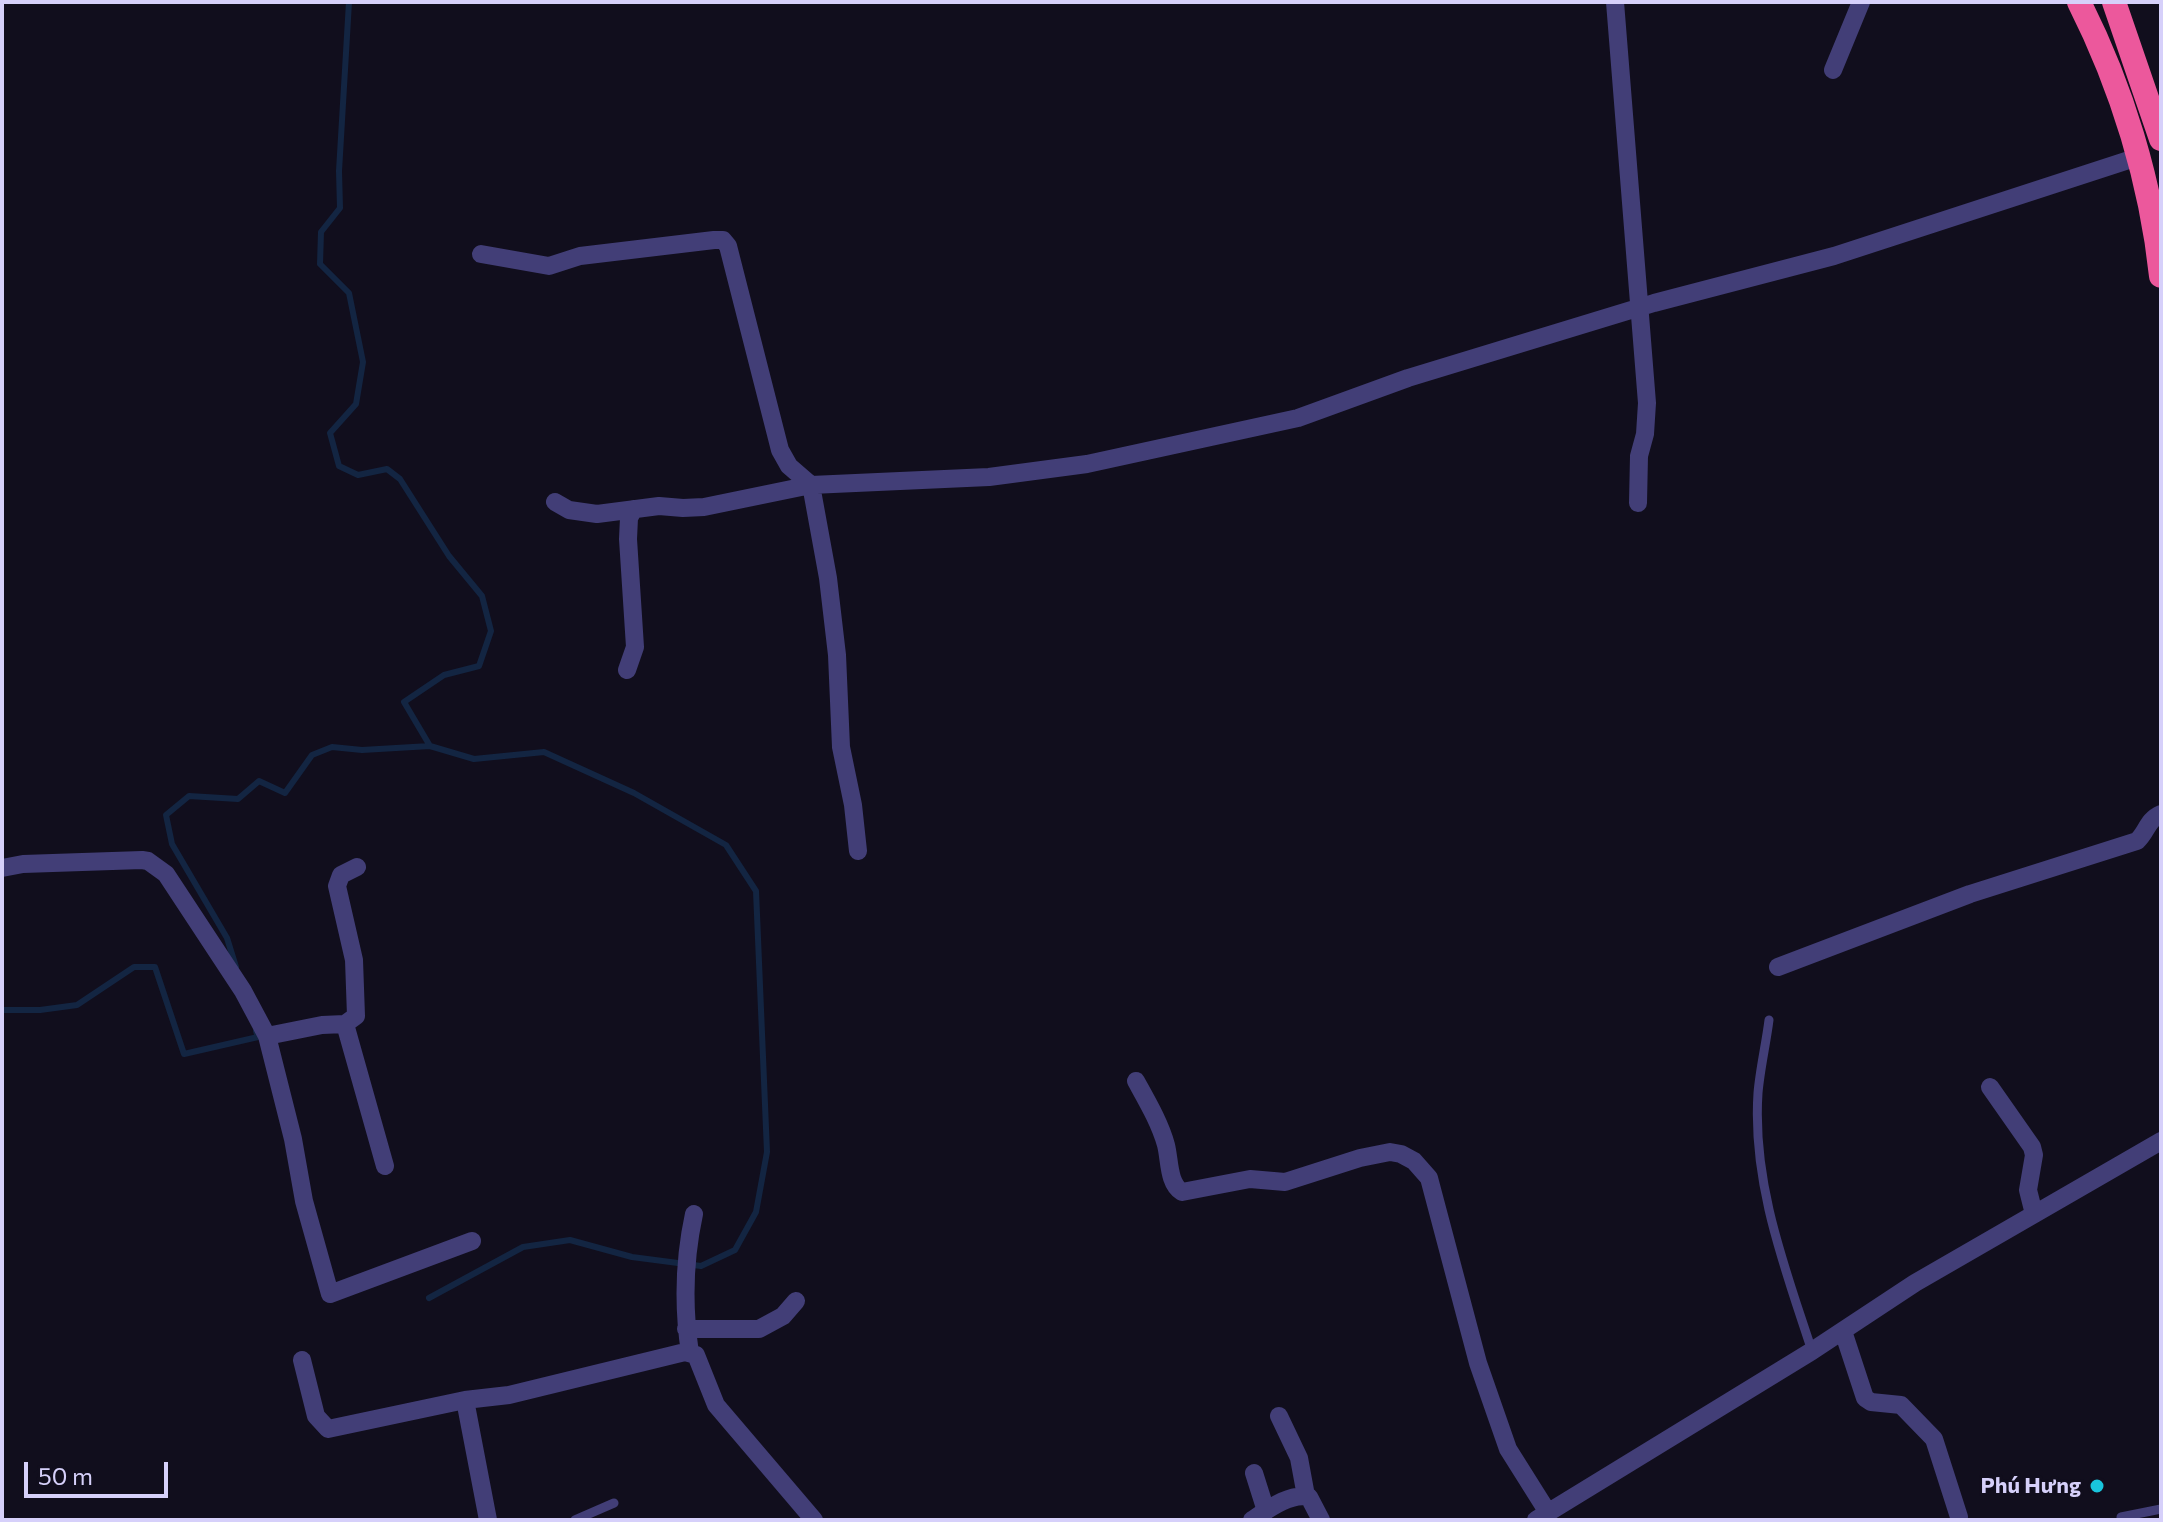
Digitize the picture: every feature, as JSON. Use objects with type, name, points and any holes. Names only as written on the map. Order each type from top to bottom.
[{"type":"highway","points":[[2079,2],[2112,72],[2138,157],[2161,276]]},
{"type":"highway","points":[[2114,2],[2161,139]]},
{"type":"street","points":[[1615,2],[1647,416],[1639,456],[1638,503]]},
{"type":"street","points":[[1833,70],[1861,2]]},
{"type":"street","points":[[555,502],[569,510],[586,514],[659,506],[704,507],[811,485],[989,477],[1087,464],[1298,418],[1408,378],[1640,307],[1834,256],[2138,157]]},
{"type":"street","points":[[481,254],[549,266],[580,256],[723,240],[728,246],[780,450],[789,466],[811,485],[828,578],[837,655],[841,747],[853,805],[858,851]]},
{"type":"street","points":[[627,670],[635,647],[628,539],[629,518],[634,509]]},
{"type":"street","points":[[1778,967],[1970,894],[2137,841],[2145,834],[2147,825],[2154,817],[2161,814]]},
{"type":"street","points":[[2,868],[23,864],[142,860],[166,874],[243,991],[267,1036],[293,1139],[304,1201],[330,1294],[472,1241]]},
{"type":"street","points":[[267,1036],[322,1025],[345,1024],[356,1016],[354,960],[337,886],[341,875],[357,867]]},
{"type":"street","points":[[345,1024],[385,1166]]},
{"type":"street","points":[[1136,1081],[1165,1141],[1176,1189],[1182,1192],[1250,1179],[1285,1182],[1360,1158],[1390,1152],[1401,1154],[1422,1168],[1429,1178],[1478,1363],[1508,1449],[1541,1516],[1812,1351],[1915,1283],[2161,1141]]},
{"type":"street","points":[[1990,1087],[2032,1147],[2034,1155],[2028,1190],[2034,1214]]},
{"type":"street","points":[[690,1353],[686,1329],[685,1255],[694,1214]]},
{"type":"street","points":[[686,1329],[759,1329],[783,1316],[796,1301]]},
{"type":"street","points":[[1843,1331],[1865,1398],[1871,1402],[1901,1405],[1934,1439],[1959,1517]]},
{"type":"street","points":[[302,1360],[316,1416],[328,1429],[465,1400],[509,1395],[690,1353],[696,1355],[700,1362],[716,1405],[814,1520]]},
{"type":"street","points":[[465,1400],[488,1520]]},
{"type":"street","points":[[1279,1416],[1299,1458],[1306,1496],[1321,1520]]},
{"type":"street","points":[[1254,1473],[1259,1516],[1284,1501],[1306,1496]]},
{"type":"lane","points":[[1769,1020],[1758,1094],[1759,1149],[1771,1226],[1812,1351]]},
{"type":"lane","points":[[575,1520],[614,1503]]},
{"type":"lane","points":[[2121,1517],[2161,1509]]},
{"type":"waterway","points":[[349,2],[339,171],[340,208],[321,232],[320,264],[349,293],[363,362],[356,404],[330,433],[339,466],[358,475],[387,469],[400,479],[449,556],[482,596],[491,631],[479,666],[444,675],[404,702],[430,746],[474,759],[544,752],[634,793],[726,845],[756,891],[767,1152],[756,1212],[735,1250],[701,1266],[632,1257],[570,1240],[523,1247],[429,1298]]},
{"type":"waterway","points":[[236,967],[227,938],[172,844],[166,815],[189,796],[238,799],[259,781],[285,793],[312,755],[332,747],[362,750],[430,746]]},
{"type":"waterway","points":[[2,1010],[40,1010],[77,1005],[134,967],[155,967],[184,1054],[258,1037],[256,1031]]},
{"type":"place","name":"Phú Hưng","points":[[2097,1486]]}]
